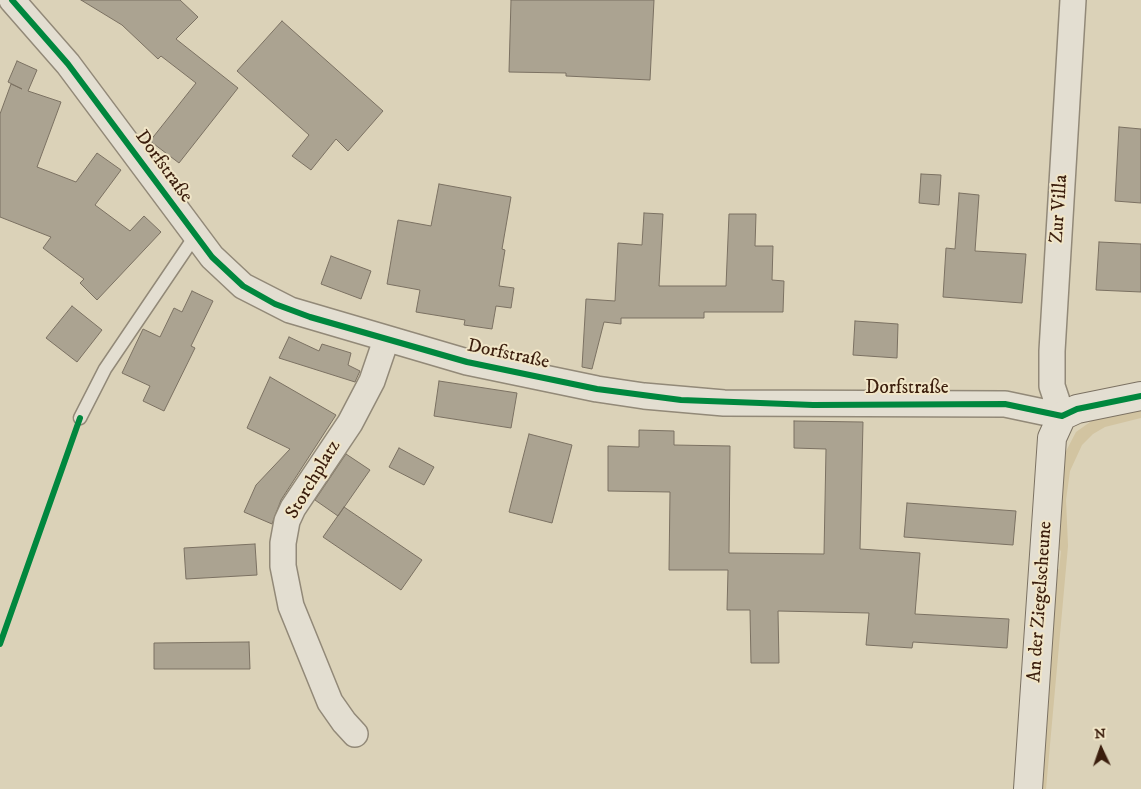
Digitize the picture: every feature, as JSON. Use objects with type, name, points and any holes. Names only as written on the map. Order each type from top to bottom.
[{"type":"street","name":"Dorfstraße","points":[[12,0],[68,64],[212,258],[243,286],[274,304],[386,340],[467,362],[597,389],[644,396],[724,403],[1004,404],[1062,416]]},
{"type":"street","name":"Zur Villa","points":[[1062,416],[1052,386],[1052,351],[1073,0]]},
{"type":"street","name":"Storchplatz","points":[[355,734],[330,702],[291,606],[284,566],[283,543],[287,521],[293,508],[350,423],[372,381],[386,340]]},
{"type":"street","points":[[1062,416],[1077,409],[1141,396]]},
{"type":"street","name":"An der Ziegelscheune","points":[[1028,789],[1052,438],[1062,416]]},
{"type":"lane","points":[[80,418],[105,370],[195,236]]},
{"type":"shaded area","points":[[1141,410],[1141,418],[1105,427],[1093,434],[1082,445],[1070,471],[1066,500],[1068,546],[1046,789],[1039,789],[1056,570],[1059,569],[1061,551],[1056,547],[1064,455],[1076,432],[1097,417],[1123,411]]},
{"type":"building","points":[[81,0],[180,0],[198,17],[176,39],[238,88],[179,163],[150,141],[196,83],[161,56],[158,59],[122,25]]},
{"type":"building","points":[[511,0],[654,0],[650,80],[566,76],[566,73],[509,72]]},
{"type":"building","points":[[282,21],[383,111],[348,151],[336,139],[311,170],[292,156],[309,135],[237,71]]},
{"type":"building","points":[[17,61],[37,70],[28,91],[61,102],[37,167],[76,182],[97,153],[121,170],[95,205],[130,231],[144,216],[161,232],[97,300],[80,283],[84,279],[43,248],[51,237],[0,217],[0,114],[11,84],[22,89],[8,82]]},
{"type":"building","points":[[1119,127],[1141,129],[1141,203],[1115,201]]},
{"type":"building","points":[[921,174],[941,175],[939,205],[919,203]]},
{"type":"building","points":[[439,184],[511,197],[502,249],[505,250],[499,286],[514,288],[511,308],[496,306],[492,329],[464,325],[465,320],[416,312],[420,290],[387,284],[398,220],[431,226]]},
{"type":"building","points":[[959,193],[979,195],[975,251],[1026,254],[1022,303],[943,297],[946,248],[955,249]]},
{"type":"building","points":[[644,213],[663,214],[659,286],[726,286],[729,214],[756,214],[755,246],[773,246],[772,280],[784,281],[783,312],[704,312],[704,318],[621,318],[621,324],[604,322],[592,369],[582,367],[586,299],[615,301],[618,243],[642,245]]},
{"type":"building","points":[[1099,242],[1141,244],[1141,292],[1096,290]]},
{"type":"building","points":[[331,256],[371,271],[361,299],[321,284]]},
{"type":"building","points":[[192,291],[213,301],[191,346],[195,348],[164,411],[143,401],[150,386],[122,373],[143,329],[160,337],[174,308],[182,312]]},
{"type":"building","points":[[72,306],[102,330],[77,362],[46,338]]},
{"type":"building","points":[[855,321],[898,324],[897,358],[853,355]]},
{"type":"building","points":[[289,337],[319,351],[322,344],[351,353],[348,365],[360,371],[355,382],[279,358]]},
{"type":"building","points":[[270,377],[336,415],[281,500],[272,524],[244,512],[256,485],[290,449],[247,428]]},
{"type":"building","points":[[439,381],[517,393],[511,428],[434,416]]},
{"type":"building","points":[[794,421],[863,422],[860,549],[920,553],[915,614],[1009,619],[1007,648],[913,642],[912,648],[866,645],[869,613],[778,611],[779,663],[751,663],[750,610],[727,610],[728,570],[669,570],[670,492],[608,491],[608,446],[639,447],[639,430],[674,431],[674,445],[730,446],[729,553],[824,554],[826,449],[794,448]]},
{"type":"building","points":[[529,434],[572,445],[552,523],[509,512]]},
{"type":"building","points":[[399,448],[434,467],[424,485],[389,467]]},
{"type":"building","points":[[346,454],[370,470],[338,516],[315,500]]},
{"type":"building","points":[[907,503],[1016,511],[1013,545],[904,537]]},
{"type":"building","points":[[344,507],[422,560],[401,590],[323,537]]},
{"type":"building","points":[[255,544],[257,575],[186,579],[184,548]]},
{"type":"building","points":[[249,642],[250,669],[154,669],[154,643]]},
{"type":"cycle path","points":[[12,0],[68,64],[212,257],[243,286],[275,304],[310,317],[467,362],[597,389],[681,400],[813,405],[1005,404],[1062,416],[1077,409],[1141,396]]},
{"type":"cycle path","points":[[0,644],[80,418]]}]
